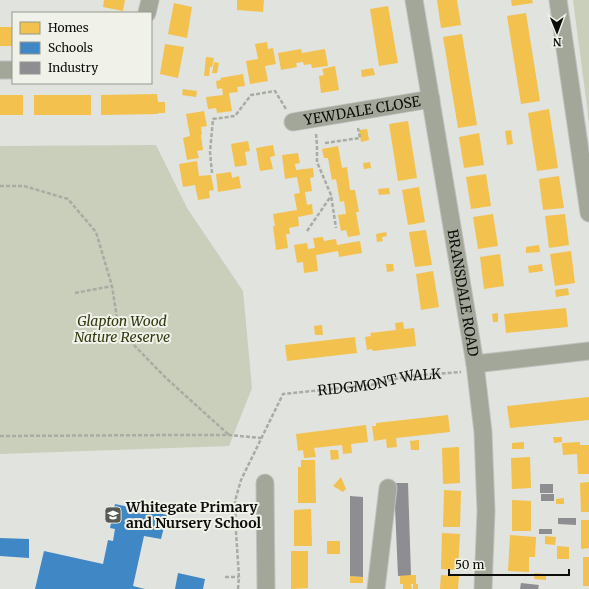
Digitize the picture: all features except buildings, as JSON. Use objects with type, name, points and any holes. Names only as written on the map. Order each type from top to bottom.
[{"type":"street","points":[[147,12],[150,0]]},
{"type":"street","name":"BRANSDALE ROAD","points":[[414,0],[475,368],[483,432],[486,511],[483,589]]},
{"type":"street","points":[[558,0],[589,213]]},
{"type":"street","points":[[0,70],[12,70]]},
{"type":"street","name":"YEWDALE CLOSE","points":[[293,122],[431,99]]},
{"type":"street","points":[[475,368],[589,351]]},
{"type":"street","points":[[376,589],[388,488]]},
{"type":"street","points":[[266,589],[270,493]]},
{"type":"path","points":[[212,172],[210,152],[213,119],[235,116],[251,96],[275,91],[293,122]]},
{"type":"path","points":[[314,118],[317,162],[331,195],[336,228]]},
{"type":"path","points":[[325,144],[360,138],[357,122]]},
{"type":"path","points":[[0,186],[24,186],[68,199],[96,232],[112,286],[117,318],[126,338],[166,378],[229,435]]},
{"type":"path","points":[[307,231],[331,195]]},
{"type":"path","points":[[75,293],[112,286]]},
{"type":"path","name":"RIDGMONT WALK","points":[[283,394],[371,385],[408,376],[475,368]]},
{"type":"path","points":[[0,436],[229,435],[262,438]]},
{"type":"path","points":[[225,577],[239,577]]},
{"type":"green space","points":[[573,0],[589,0],[589,122]]},
{"type":"green space","name":"Glapton Wood Nature Reserve","points":[[156,145],[187,208],[243,291],[252,388],[229,446],[0,454],[0,146]]},
{"type":"place","name":"Whitegate Primary and Nursery School","points":[[113,515]]}]
